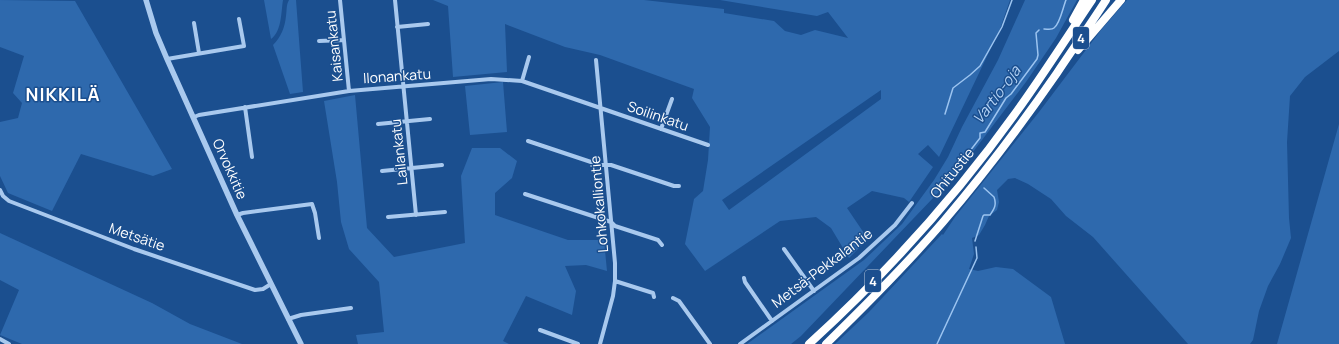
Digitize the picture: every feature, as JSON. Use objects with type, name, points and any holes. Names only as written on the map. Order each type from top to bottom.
[{"type":"highway","points":[[1048,65],[1084,0]]},
{"type":"highway","name":"Ohitustie","points":[[809,344],[866,289],[934,216],[1017,111],[1092,0]]},
{"type":"highway","name":"Ohitustie","points":[[826,344],[868,303],[943,222],[998,155],[1056,74],[1106,0]]},
{"type":"highway","points":[[1056,74],[1095,31],[1120,0]]},
{"type":"street","name":"Orvokkitie","points":[[146,0],[156,33],[167,59],[237,215],[301,344]]},
{"type":"street","name":"Kaisankatu","points":[[340,0],[349,91]]},
{"type":"street","name":"Lailankatu","points":[[395,0],[416,215]]},
{"type":"street","points":[[167,59],[244,46],[239,19]]},
{"type":"street","points":[[194,23],[199,53]]},
{"type":"street","points":[[397,27],[428,24]]},
{"type":"street","points":[[319,42],[344,40]]},
{"type":"street","points":[[522,81],[529,57]]},
{"type":"street","name":"Lohkokalliontie","points":[[596,60],[615,263],[615,281],[600,344]]},
{"type":"street","name":"Ilonankatu","points":[[194,117],[245,107],[349,91],[491,79],[522,81],[600,108]]},
{"type":"street","points":[[661,129],[672,99]]},
{"type":"street","points":[[245,107],[252,157]]},
{"type":"street","name":"Soilinkatu","points":[[600,108],[708,145]]},
{"type":"street","points":[[378,124],[430,119]]},
{"type":"street","points":[[528,140],[600,166],[611,166],[674,186],[679,186]]},
{"type":"street","points":[[382,171],[442,165]]},
{"type":"street","name":"Metsätie","points":[[0,190],[3,196],[9,201],[134,248],[255,290],[263,289],[271,284]]},
{"type":"street","points":[[524,194],[611,222],[615,226],[658,240],[662,245]]},
{"type":"street","name":"Metsä-Pekkalantie","points":[[740,344],[859,258],[895,224],[912,203]]},
{"type":"street","points":[[237,215],[312,204],[319,238]]},
{"type":"street","points":[[388,217],[445,212]]},
{"type":"street","points":[[784,249],[814,291]]},
{"type":"street","points":[[744,278],[745,282],[772,321]]},
{"type":"street","points":[[615,281],[653,293],[654,296]]},
{"type":"street","points":[[673,298],[679,301],[710,344]]},
{"type":"street","points":[[288,319],[301,315],[351,308]]},
{"type":"street","points":[[540,330],[578,344]]},
{"type":"street","points":[[0,339],[9,344]]},
{"type":"shaded area","points":[[0,0],[75,1],[172,169],[153,176],[81,154],[52,211],[8,193],[0,176],[0,122],[18,118],[22,103],[13,93],[24,56],[0,47]]},
{"type":"shaded area","points":[[264,0],[283,0],[279,26],[275,36],[271,39]]},
{"type":"shaded area","points":[[289,0],[296,0],[303,92],[290,94],[273,45],[284,28]]},
{"type":"shaded area","points":[[433,0],[644,0],[724,9],[724,13],[774,21],[785,31],[801,35],[815,30],[848,38],[828,12],[817,16],[720,0],[1010,0],[1000,29],[939,157],[928,145],[918,154],[933,167],[909,202],[904,198],[872,191],[847,208],[868,239],[849,258],[831,228],[816,217],[780,221],[705,271],[685,244],[694,199],[703,191],[708,160],[710,127],[692,98],[694,89],[600,55],[565,47],[505,24],[507,72],[453,77],[448,6]],"holes":[[[881,90],[881,99],[729,210],[722,200]]]},
{"type":"shaded area","points":[[1025,0],[1077,0],[1056,38],[1026,82],[957,173],[801,336],[791,344],[747,344],[864,260],[902,224],[934,180],[948,157],[962,127],[998,60]]},
{"type":"shaded area","points":[[1127,0],[1339,0],[1339,51],[1305,77],[1290,96],[1287,142],[1291,238],[1280,264],[1268,286],[1259,311],[1253,340],[1250,344],[1188,344],[1093,237],[1066,216],[1051,199],[1028,184],[1015,178],[1008,179],[997,190],[999,202],[997,210],[989,216],[979,235],[972,238],[974,254],[969,269],[978,271],[996,267],[1013,269],[1051,297],[1065,344],[835,344],[869,312],[942,234],[943,235],[955,217],[1039,112],[1101,30]]},
{"type":"shaded area","points":[[503,82],[507,132],[470,135],[465,86]]},
{"type":"shaded area","points":[[355,95],[367,228],[394,257],[465,243],[461,176],[472,148],[500,148],[517,161],[512,178],[495,193],[495,215],[568,240],[604,240],[607,271],[586,265],[565,266],[576,291],[572,315],[526,296],[503,341],[509,344],[358,344],[356,335],[384,332],[379,282],[349,249],[341,222],[337,182],[324,101]]},
{"type":"shaded area","points":[[1339,124],[1339,344],[1277,344]]},
{"type":"shaded area","points":[[0,233],[152,303],[190,324],[242,344],[22,344],[0,335],[19,290],[0,280]]},
{"type":"waterway","points":[[945,114],[953,88],[980,66],[1002,27],[1012,0]]},
{"type":"waterway","name":"Vartio-oja","points":[[1044,29],[1052,29],[1056,26],[1060,19],[1066,0]]},
{"type":"waterway","name":"Vartio-oja","points":[[960,169],[958,167],[959,165],[980,138],[980,133],[985,132],[1006,98],[1011,94],[1037,59],[1036,33],[1039,30]]},
{"type":"waterway","name":"Vartio-oja","points":[[975,241],[983,216],[990,215],[995,205],[994,197],[984,188]]},
{"type":"waterway","name":"Vartio-oja","points":[[937,344],[977,258],[976,247]]},
{"type":"district","name":"NIKKILÄ","points":[[63,95]]}]
